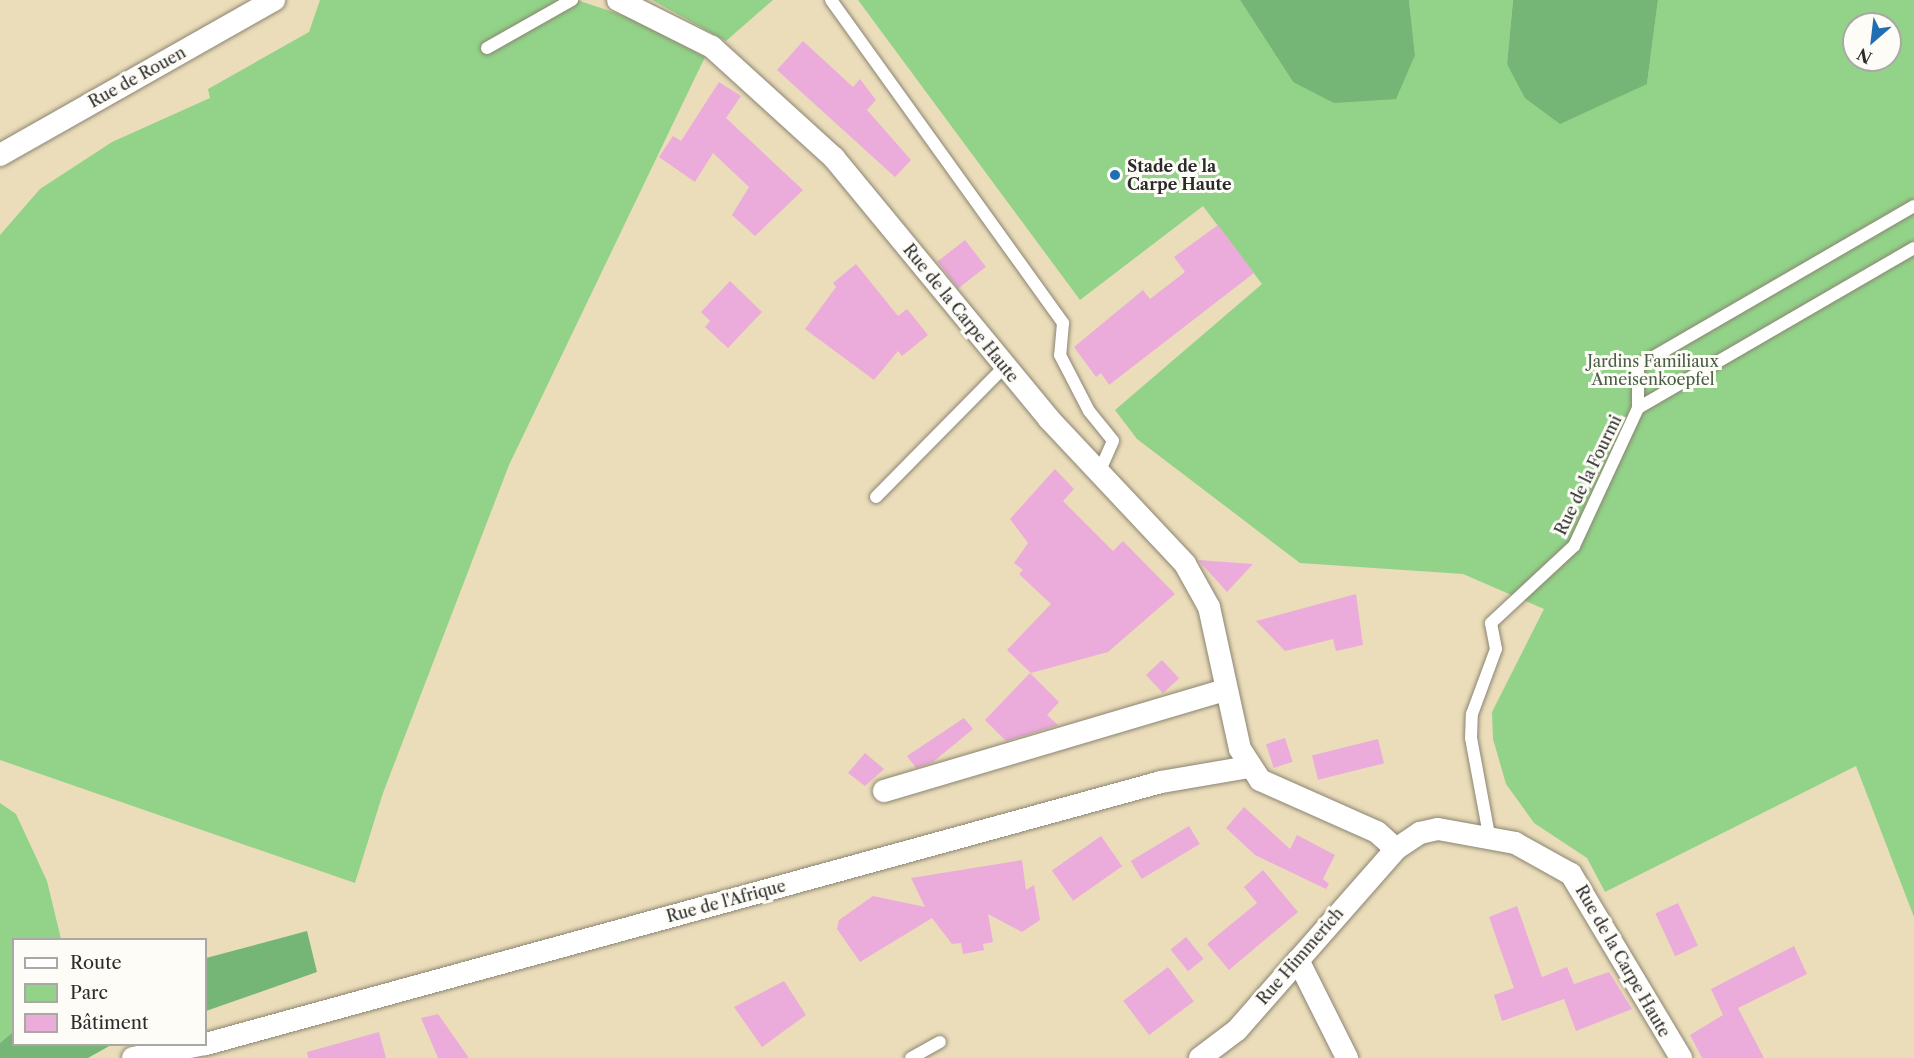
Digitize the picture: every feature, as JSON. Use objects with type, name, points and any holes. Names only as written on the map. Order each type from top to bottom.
[{"type":"street","name":"Rue de Rouen","points":[[0,155],[274,0]]},
{"type":"street","name":"Rue de la Carpe Haute","points":[[618,0],[712,47],[834,158],[1005,366],[1185,564],[1209,607],[1225,690],[1249,767]]},
{"type":"street","points":[[885,791],[1225,690]]},
{"type":"street","points":[[1249,767],[1260,780],[1300,801],[1377,832],[1396,849]]},
{"type":"street","name":"Rue de l'Afrique","points":[[207,1043],[1161,782],[1249,767]]},
{"type":"street","name":"Rue de la Carpe Haute","points":[[1396,849],[1420,833],[1438,829],[1489,835],[1541,854],[1571,874],[1681,1058]]},
{"type":"street","name":"Rue Himmerich","points":[[1200,1058],[1237,1030],[1396,849]]},
{"type":"street","points":[[1298,960],[1347,1058]]},
{"type":"street","name":"Rue de l'Afrique","points":[[133,1058],[195,1046]]},
{"type":"lane","points":[[487,48],[572,0]]},
{"type":"lane","points":[[831,0],[1063,323],[1060,355],[1089,411],[1113,441],[1099,472]]},
{"type":"lane","points":[[1638,408],[1638,366],[1914,206]]},
{"type":"lane","name":"Rue de la Fourmi","points":[[1489,835],[1471,738],[1472,714],[1496,649],[1491,623],[1574,546],[1638,408],[1914,248]]},
{"type":"lane","points":[[876,496],[1005,366]]},
{"type":"lane","points":[[911,1058],[940,1042]]},
{"type":"green space","points":[[320,0],[577,0],[628,17],[705,57],[509,465],[383,793],[355,883],[0,760],[0,235],[40,189],[112,142],[210,98],[208,89],[309,32]]},
{"type":"green space","points":[[652,0],[773,0],[726,41]]},
{"type":"green space","name":"Jardins Familiaux Ameisenkoepfel","points":[[858,0],[1240,0],[1293,82],[1415,55],[1409,0],[1513,0],[1507,65],[1647,84],[1658,0],[1914,0],[1914,917],[1856,766],[1605,892],[1587,858],[1534,823],[1506,784],[1493,739],[1492,712],[1544,609],[1463,574],[1300,563],[1137,439],[1115,410],[1262,284],[1203,206],[1080,300]]},
{"type":"green space","points":[[1240,0],[1409,0],[1415,55],[1396,99],[1334,103],[1293,82]]},
{"type":"green space","points":[[1513,0],[1658,0],[1647,84],[1560,124],[1525,98],[1507,64]]},
{"type":"green space","points":[[0,803],[16,814],[47,881],[61,938],[12,938],[12,1033],[0,1043]]},
{"type":"green space","points":[[307,931],[317,972],[207,1011],[207,958]]},
{"type":"green space","points":[[12,1033],[12,1046],[109,1046],[88,1058],[0,1058],[0,1043]]},
{"type":"building","points":[[803,41],[853,87],[860,79],[876,100],[867,110],[911,160],[895,177],[777,70]]},
{"type":"building","points":[[719,82],[741,96],[726,118],[803,190],[755,236],[732,215],[749,187],[713,153],[695,182],[659,157],[673,136],[681,141]]},
{"type":"building","points":[[1218,225],[1254,273],[1109,385],[1101,373],[1096,377],[1074,347],[1143,290],[1150,299],[1185,272],[1174,257]]},
{"type":"building","points":[[965,240],[986,267],[958,288],[937,262]]},
{"type":"building","points":[[856,264],[898,316],[907,309],[928,335],[902,356],[898,351],[874,380],[805,329],[836,287],[833,283]]},
{"type":"building","points":[[730,281],[762,312],[728,348],[705,327],[710,321],[701,312]]},
{"type":"building","points":[[1055,469],[1074,489],[1063,501],[1113,551],[1123,541],[1175,594],[1108,652],[1031,673],[1007,650],[1051,604],[1019,574],[1023,570],[1014,563],[1028,543],[1010,519]]},
{"type":"building","points":[[1198,560],[1253,564],[1227,592]]},
{"type":"building","points":[[1356,594],[1363,645],[1336,651],[1333,639],[1285,651],[1256,621]]},
{"type":"building","points":[[1162,660],[1179,678],[1163,693],[1146,675]]},
{"type":"building","points":[[1030,673],[1059,702],[1047,715],[1058,725],[1006,741],[985,720]]},
{"type":"building","points":[[964,718],[973,729],[933,762],[916,768],[907,756]]},
{"type":"building","points":[[1285,738],[1293,762],[1274,768],[1266,744]]},
{"type":"building","points":[[1378,739],[1384,763],[1318,780],[1312,755]]},
{"type":"building","points":[[865,753],[884,769],[865,786],[848,773]]},
{"type":"building","points":[[1244,807],[1290,849],[1297,835],[1335,855],[1323,879],[1329,884],[1326,889],[1255,855],[1226,828]]},
{"type":"building","points":[[1189,826],[1200,844],[1142,879],[1131,861]]},
{"type":"building","points":[[1101,836],[1122,866],[1073,901],[1052,870]]},
{"type":"building","points":[[1022,860],[1026,890],[1034,885],[1040,920],[1022,932],[988,914],[993,942],[983,944],[984,950],[963,954],[961,943],[952,944],[932,918],[860,962],[837,929],[839,920],[873,896],[925,907],[911,878]]},
{"type":"building","points":[[1263,870],[1298,912],[1229,970],[1207,944],[1257,903],[1244,887]]},
{"type":"building","points":[[1678,903],[1698,946],[1675,956],[1655,914]]},
{"type":"building","points":[[1517,906],[1542,977],[1567,967],[1574,984],[1609,972],[1632,1009],[1576,1031],[1564,999],[1502,1021],[1494,995],[1514,988],[1489,917]]},
{"type":"building","points":[[1186,937],[1204,959],[1188,971],[1170,950]]},
{"type":"building","points":[[1794,946],[1807,974],[1738,1008],[1764,1058],[1702,1058],[1690,1035],[1723,1015],[1711,989]]},
{"type":"building","points":[[1168,967],[1194,1001],[1149,1035],[1123,1001]]},
{"type":"building","points":[[784,981],[806,1015],[762,1047],[734,1007]]},
{"type":"building","points":[[438,1014],[469,1058],[438,1058],[421,1018]]},
{"type":"building","points":[[379,1032],[386,1058],[308,1058],[307,1052]]},
{"type":"place","name":"Stade de la Carpe Haute","points":[[1115,175]]}]
